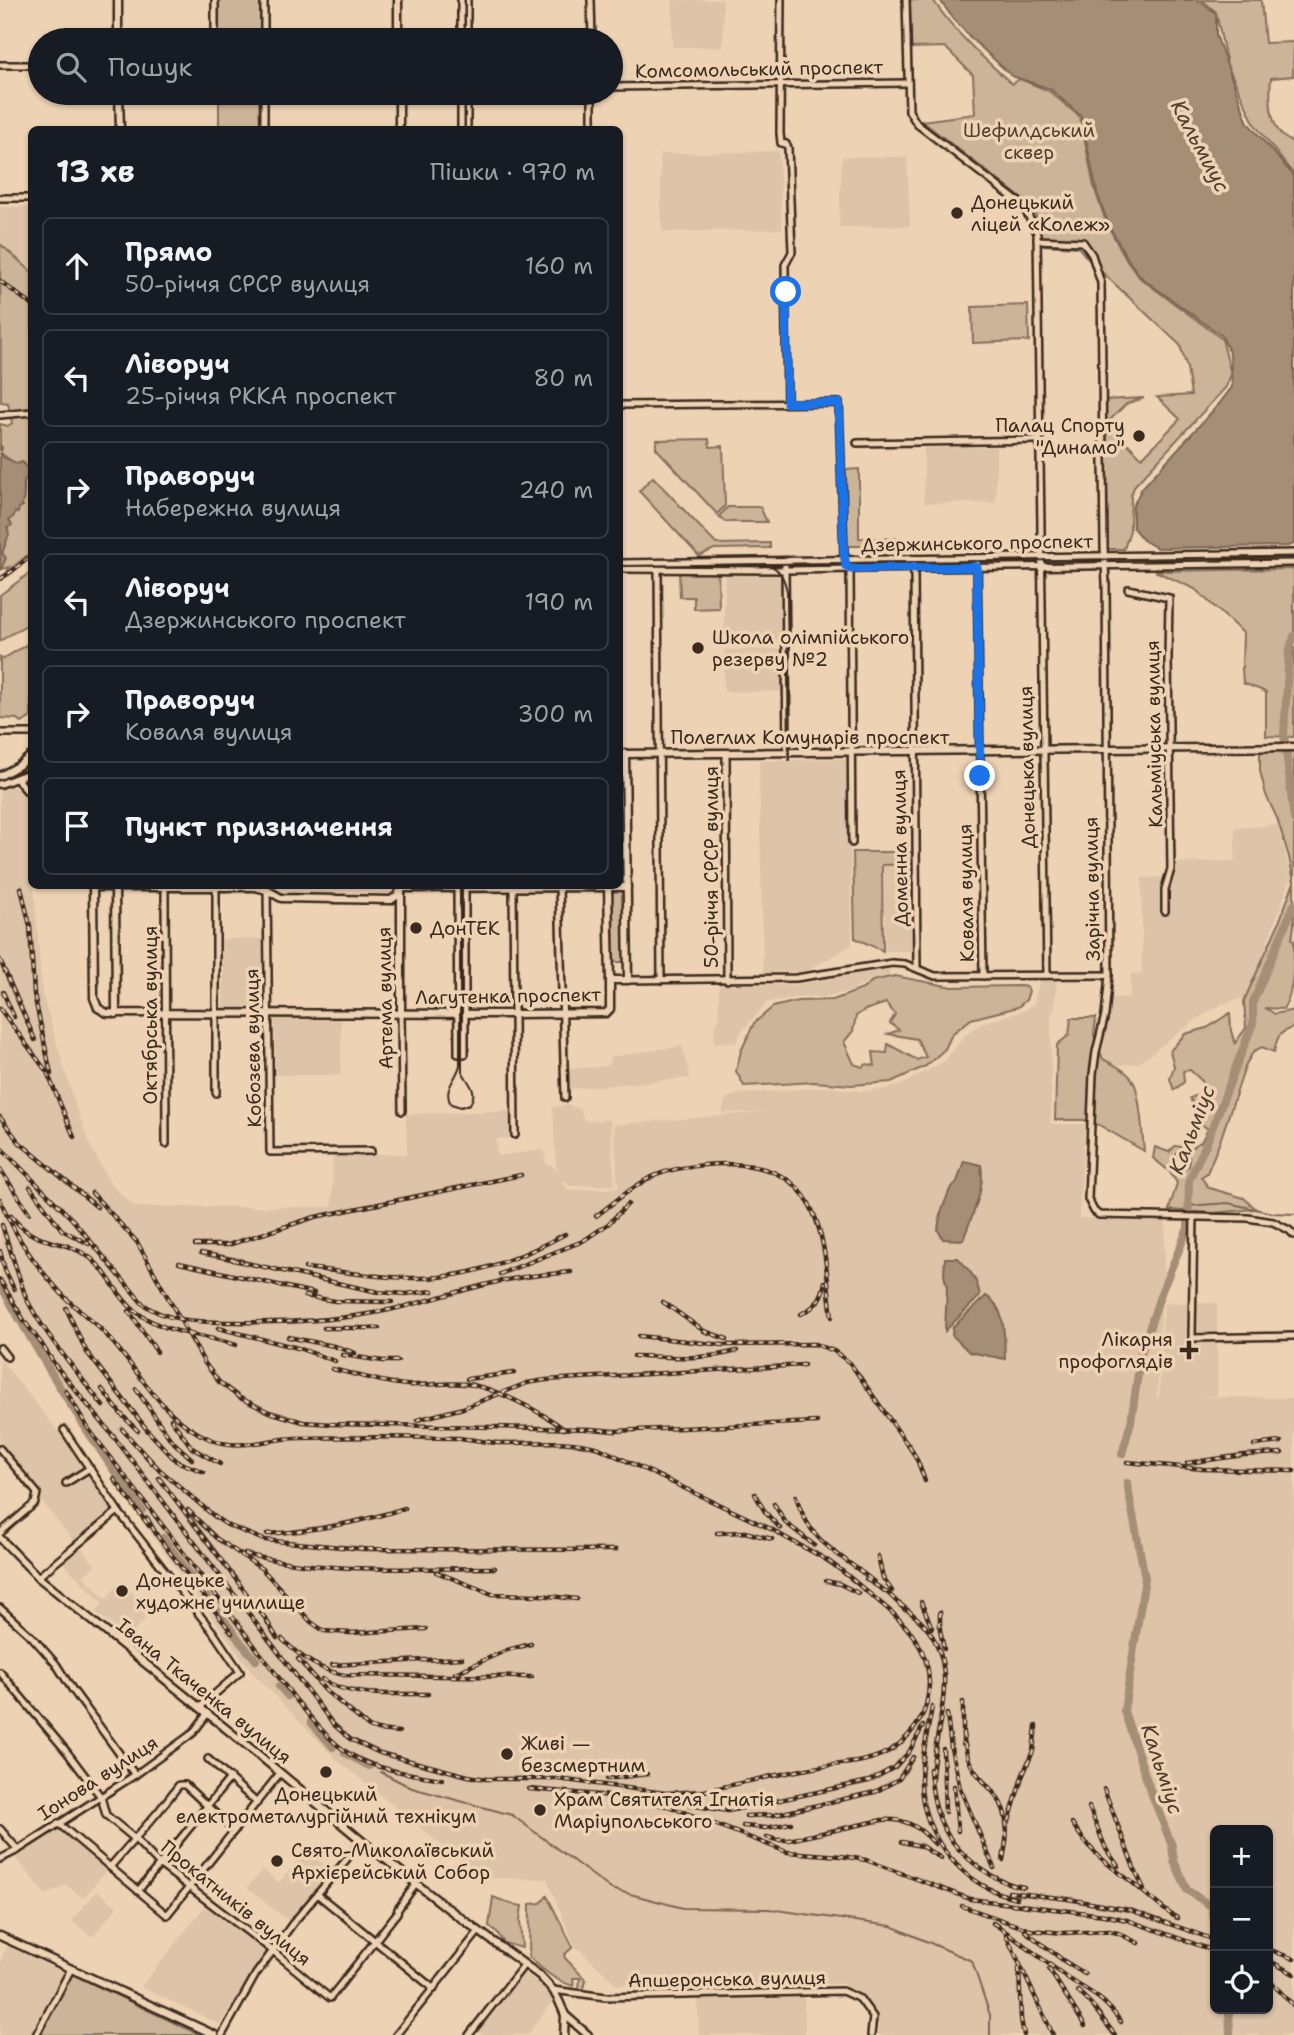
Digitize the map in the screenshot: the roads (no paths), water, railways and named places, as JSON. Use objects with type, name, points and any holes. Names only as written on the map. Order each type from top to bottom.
[{"type":"main road","points":[[118,0],[118,28]]},
{"type":"main road","points":[[398,0],[398,28]]},
{"type":"main road","points":[[119,105],[120,126]]},
{"type":"main road","points":[[399,105],[399,126]]},
{"type":"main road","name":"Полеглих Комунарів проспект","points":[[623,753],[1294,747]]},
{"type":"main road","points":[[0,776],[28,758]]},
{"type":"main road","points":[[0,784],[28,774]]},
{"type":"main road","points":[[16,778],[28,792]]},
{"type":"main road","points":[[623,780],[628,980]]},
{"type":"main road","points":[[623,887],[627,887]]},
{"type":"main road","points":[[93,889],[94,998],[99,1008],[116,1014],[115,889]]},
{"type":"main road","points":[[268,889],[281,898],[391,900],[398,895],[400,889]]},
{"type":"main road","name":"Артема вулиця","points":[[400,889],[401,1013]]},
{"type":"main road","points":[[608,889],[610,980]]},
{"type":"main road","name":"Лагутенка проспект","points":[[116,1014],[609,1012],[610,980],[628,980]]},
{"type":"main road","name":"Івана Ткаченка вулиця","points":[[0,1536],[38,1577],[362,1841],[540,1975],[553,1990],[565,2015],[564,2035]]},
{"type":"main road","points":[[0,1936],[215,2035]]},
{"type":"main road","points":[[565,2015],[588,2035]]},
{"type":"street","points":[[215,0],[215,28]]},
{"type":"street","points":[[264,0],[264,28]]},
{"type":"street","points":[[461,0],[461,28]]},
{"type":"street","points":[[467,0],[467,28]]},
{"type":"street","points":[[591,0],[592,28]]},
{"type":"street","points":[[781,0],[781,143],[788,148],[792,252],[785,265],[787,403]]},
{"type":"street","points":[[906,0],[909,111],[912,118],[1021,204],[1034,226],[1037,240],[1040,558]]},
{"type":"street","points":[[0,65],[28,65]]},
{"type":"street","name":"Комсомольський проспект","points":[[623,87],[908,83]]},
{"type":"street","points":[[264,105],[264,126]]},
{"type":"street","points":[[461,105],[461,126]]},
{"type":"street","points":[[467,105],[467,126]]},
{"type":"street","points":[[592,105],[592,126]]},
{"type":"street","points":[[0,198],[28,198]]},
{"type":"street","points":[[1037,240],[1083,242],[1092,255],[1101,283],[1104,557]]},
{"type":"street","points":[[623,405],[839,403],[844,553],[846,566],[850,569],[852,844]]},
{"type":"street","points":[[0,415],[28,412]]},
{"type":"street","points":[[857,443],[1039,440]]},
{"type":"street","name":"Дзержинського проспект","points":[[623,563],[1294,553]]},
{"type":"street","name":"Зарічна вулиця","points":[[1104,557],[1109,975],[1105,1015],[1093,1074],[1088,1189],[1090,1206],[1099,1215],[1194,1217]]},
{"type":"street","name":"Донецька вулиця","points":[[1040,558],[1047,975]]},
{"type":"street","name":"Доменна вулиця","points":[[914,559],[917,968]]},
{"type":"street","name":"Коваля вулиця","points":[[977,559],[983,976]]},
{"type":"street","points":[[785,561],[788,752]]},
{"type":"street","name":"Дзержинського проспект","points":[[623,569],[785,570],[1294,563]]},
{"type":"street","points":[[659,569],[661,980]]},
{"type":"street","name":"Кальміуська вулиця","points":[[1128,589],[1169,598],[1171,869],[1165,889],[1165,911]]},
{"type":"street","points":[[0,733],[28,736]]},
{"type":"street","name":"50-річчя СРСР вулиця","points":[[726,753],[727,980]]},
{"type":"street","name":"Октябрська вулиця","points":[[165,889],[166,1144]]},
{"type":"street","points":[[216,889],[216,1093]]},
{"type":"street","name":"Кобозєва вулиця","points":[[267,889],[270,1152],[371,1152]]},
{"type":"street","points":[[461,889],[461,1014],[458,1054],[465,1054],[461,1014]]},
{"type":"street","points":[[513,889],[515,1135]]},
{"type":"street","points":[[559,889],[565,1098]]},
{"type":"street","name":"Лагутенка проспект","points":[[628,980],[796,978],[891,963],[905,964],[935,976],[1109,975]]},
{"type":"street","name":"Артема вулиця","points":[[401,1013],[402,1111]]},
{"type":"street","points":[[1294,1235],[1272,1222],[1260,1219],[1194,1217],[1192,1338],[1294,1336]]},
{"type":"street","points":[[0,1348],[7,1357]]},
{"type":"street","points":[[64,1430],[118,1510],[214,1632],[240,1672],[200,1707]]},
{"type":"street","points":[[0,1449],[37,1493],[35,1503],[0,1536]]},
{"type":"street","points":[[66,1483],[90,1468]]},
{"type":"street","points":[[38,1577],[118,1510]]},
{"type":"street","points":[[0,1608],[33,1638],[56,1664],[135,1775]]},
{"type":"street","name":"Прокатників вулиця","points":[[0,1672],[101,1797],[106,1815],[159,1864],[330,1998],[374,1942]]},
{"type":"street","name":"Іонова вулиця","points":[[0,1859],[135,1775],[193,1732],[207,1714]]},
{"type":"street","points":[[208,1759],[257,1803]]},
{"type":"street","points":[[58,1823],[167,1915],[281,1773]]},
{"type":"street","points":[[138,1891],[230,1778]]},
{"type":"street","points":[[110,1867],[179,1785],[185,1785],[234,1831]]},
{"type":"street","points":[[0,1829],[18,1850]]},
{"type":"street","points":[[222,2035],[256,1974],[293,1923],[362,1841]]},
{"type":"street","points":[[374,1942],[416,1884]]},
{"type":"street","points":[[317,1894],[435,1989]]},
{"type":"street","points":[[396,2035],[479,1931]]},
{"type":"street","points":[[469,2035],[524,1965]]},
{"type":"street","points":[[36,2035],[71,1969]]},
{"type":"street","name":"Апшеронська вулиця","points":[[553,1990],[606,1997],[842,1991],[860,1999],[873,2017],[871,2035]]},
{"type":"water","name":"Кальмиус","points":[[940,0],[1198,0],[1216,13],[1216,35],[1248,123],[1294,176],[1294,544],[1157,548],[1143,540],[1133,528],[1133,506],[1142,488],[1232,387],[1230,354],[1222,336],[1143,279],[1131,264],[1110,228],[1097,193],[1081,116],[1050,89],[1012,76],[969,36]]},
{"type":"water","points":[[0,452],[3,457],[18,464],[22,462],[28,470],[28,478],[24,482],[23,506],[9,520],[12,525],[7,528],[9,534],[2,553],[6,558],[0,571]]},
{"type":"water","points":[[964,1161],[981,1165],[980,1193],[963,1240],[943,1239],[938,1230],[940,1215],[950,1189],[957,1182]]},
{"type":"water","points":[[945,1258],[958,1258],[975,1279],[980,1296],[945,1331],[947,1287],[944,1275]]},
{"type":"water","points":[[986,1296],[993,1301],[1001,1315],[1005,1359],[969,1352],[952,1335],[953,1327]]},
{"type":"waterway","name":"Кальміус","points":[[1294,636],[1289,652],[1284,734],[1294,819]]},
{"type":"waterway","name":"Кальміус","points":[[1122,1454],[1131,1422],[1141,1353],[1161,1293],[1188,1228],[1189,1180],[1206,1144],[1253,1023],[1253,1002],[1294,905]]},
{"type":"waterway","points":[[1188,1206],[1228,1203],[1272,1213],[1294,1214]]},
{"type":"waterway","points":[[0,1284],[67,1399],[142,1510]]},
{"type":"waterway","name":"Кальміус","points":[[1127,1483],[1145,1578],[1124,1711],[1172,1846],[1174,1861],[1187,1890],[1210,1906]]},
{"type":"waterway","points":[[163,1538],[256,1660]]},
{"type":"waterway","points":[[279,1686],[288,1696]]},
{"type":"waterway","points":[[311,1722],[333,1747]]},
{"type":"waterway","points":[[345,1753],[369,1766]]},
{"type":"waterway","points":[[381,1772],[412,1788],[512,1815],[611,1889],[683,1908],[769,1909],[891,1926],[972,1961],[990,2015],[990,2035]]},
{"type":"waterway","name":"Кальміус","points":[[1229,2014],[1230,2035]]},
{"type":"tram line","points":[[465,0],[465,28]]},
{"type":"tram line","points":[[465,105],[465,126]]},
{"type":"tram line","points":[[623,566],[1294,557]]},
{"type":"tram line","points":[[766,564],[781,574],[787,591],[789,760]]},
{"type":"tram line","points":[[0,780],[28,770]]},
{"type":"tram line","points":[[460,889],[460,1065],[448,1094],[451,1104],[461,1107],[470,1104],[473,1095],[472,1087],[462,1071],[462,889]]},
{"type":"railway","points":[[0,281],[28,302]]},
{"type":"railway","points":[[0,579],[28,558]]},
{"type":"railway","points":[[21,888],[30,926],[34,994],[51,1074]]},
{"type":"railway","points":[[0,960],[35,1040]]},
{"type":"railway","points":[[3,992],[14,1017]]},
{"type":"railway","points":[[0,1009],[47,1072],[74,1137]]},
{"type":"railway","points":[[0,1117],[19,1142],[97,1207]]},
{"type":"railway","points":[[0,1147],[72,1219],[143,1304],[175,1318],[254,1322],[332,1319],[389,1310],[502,1281],[571,1272]]},
{"type":"railway","points":[[596,1216],[637,1185],[671,1170],[720,1164],[737,1164],[768,1170],[794,1185],[813,1212],[824,1250],[832,1317]]},
{"type":"railway","points":[[0,1169],[29,1213]]},
{"type":"railway","points":[[195,1245],[228,1245],[315,1217],[521,1175]]},
{"type":"railway","points":[[30,1187],[62,1230],[89,1244]]},
{"type":"railway","points":[[92,1193],[137,1242],[204,1362],[219,1382],[240,1398],[269,1412],[303,1422],[332,1424],[614,1431],[817,1422]]},
{"type":"railway","points":[[0,1199],[18,1237],[33,1260],[66,1298],[104,1333],[166,1408],[194,1431],[221,1443],[232,1444],[298,1438],[417,1437],[499,1443],[562,1442],[599,1448],[773,1530],[833,1564],[848,1576],[893,1614],[916,1639],[928,1669],[929,1686],[923,1713],[915,1728],[903,1741],[873,1758],[790,1772],[704,1791],[665,1793],[558,1779],[486,1779],[468,1776],[380,1753],[350,1739],[333,1724],[114,1437],[55,1365],[0,1280]]},
{"type":"railway","points":[[500,1274],[583,1241],[608,1224],[628,1204]]},
{"type":"railway","points":[[11,1216],[39,1238],[76,1249],[93,1260],[128,1305],[146,1319],[171,1329],[236,1345]]},
{"type":"railway","points":[[2,1225],[26,1298],[52,1340],[103,1406]]},
{"type":"railway","points":[[305,1268],[393,1277],[442,1277],[496,1265],[565,1234]]},
{"type":"railway","points":[[0,1251],[14,1289]]},
{"type":"railway","points":[[201,1253],[242,1261]]},
{"type":"railway","points":[[233,1260],[378,1292],[406,1294],[433,1291]]},
{"type":"railway","points":[[179,1263],[314,1293]]},
{"type":"railway","points":[[801,1314],[818,1301],[825,1282]]},
{"type":"railway","points":[[305,1296],[335,1301],[392,1302]]},
{"type":"railway","points":[[663,1302],[704,1331],[727,1339]]},
{"type":"railway","points":[[66,1308],[86,1351],[148,1431],[176,1461],[204,1472]]},
{"type":"railway","points":[[129,1311],[157,1352]]},
{"type":"railway","points":[[218,1328],[298,1348],[335,1361]]},
{"type":"railway","points":[[324,1328],[379,1328]]},
{"type":"railway","points":[[639,1336],[723,1345],[815,1344],[834,1351],[850,1363],[912,1451]]},
{"type":"railway","points":[[288,1337],[355,1353]]},
{"type":"railway","points":[[634,1356],[698,1357],[737,1351]]},
{"type":"railway","points":[[343,1355],[398,1361]]},
{"type":"railway","points":[[417,1420],[463,1408],[527,1383],[546,1380],[804,1365]]},
{"type":"railway","points":[[332,1369],[398,1384],[477,1386],[517,1401],[564,1429]]},
{"type":"railway","points":[[467,1379],[514,1373]]},
{"type":"railway","points":[[102,1389],[138,1431]]},
{"type":"railway","points":[[136,1389],[171,1440],[192,1459]]},
{"type":"railway","points":[[66,1391],[88,1428],[296,1700],[322,1730],[360,1760],[395,1771],[442,1779]]},
{"type":"railway","points":[[171,1419],[192,1448],[220,1464]]},
{"type":"railway","points":[[122,1429],[152,1463]]},
{"type":"railway","points":[[1254,1445],[1281,1442]]},
{"type":"railway","points":[[909,1445],[925,1481]]},
{"type":"railway","points":[[1187,1463],[1282,1453]]},
{"type":"railway","points":[[147,1456],[215,1517],[227,1525],[264,1540],[363,1549],[616,1550]]},
{"type":"railway","points":[[1127,1462],[1203,1469],[1294,1471]]},
{"type":"railway","points":[[159,1478],[265,1618],[277,1638]]},
{"type":"railway","points":[[114,1479],[149,1526]]},
{"type":"railway","points":[[755,1494],[765,1512],[780,1528]]},
{"type":"railway","points":[[796,1496],[802,1513],[818,1537],[874,1582]]},
{"type":"railway","points":[[774,1504],[786,1523],[814,1545]]},
{"type":"railway","points":[[267,1534],[336,1526],[405,1508]]},
{"type":"railway","points":[[188,1510],[216,1538],[262,1569],[311,1622],[324,1631],[350,1633],[426,1629]]},
{"type":"railway","points":[[147,1518],[158,1537],[232,1633]]},
{"type":"railway","points":[[717,1533],[745,1532],[772,1539]]},
{"type":"railway","points":[[245,1554],[307,1565],[338,1567],[495,1568]]},
{"type":"railway","points":[[878,1556],[883,1578],[892,1591]]},
{"type":"railway","points":[[436,1572],[492,1594],[577,1599]]},
{"type":"railway","points":[[866,1579],[888,1593],[905,1610]]},
{"type":"railway","points":[[826,1581],[840,1584],[858,1593]]},
{"type":"railway","points":[[921,1602],[932,1628]]},
{"type":"railway","points":[[900,1604],[925,1626],[936,1643],[942,1662],[943,1701],[932,1780]]},
{"type":"railway","points":[[940,1612],[944,1649]]},
{"type":"railway","points":[[282,1639],[310,1662],[344,1675],[532,1677]]},
{"type":"railway","points":[[455,1673],[507,1650],[531,1644]]},
{"type":"railway","points":[[332,1665],[462,1658]]},
{"type":"railway","points":[[298,1659],[325,1690],[369,1727],[399,1732]]},
{"type":"railway","points":[[322,1679],[346,1690],[359,1692],[428,1694]]},
{"type":"railway","points":[[963,1702],[963,1744]]},
{"type":"railway","points":[[932,1707],[921,1782],[923,1802],[937,1840],[963,1871],[980,1884],[1017,1898]]},
{"type":"railway","points":[[947,1714],[960,1788],[994,1868]]},
{"type":"railway","points":[[690,1805],[728,1811],[869,1781],[895,1767],[909,1752],[923,1726]]},
{"type":"railway","points":[[1009,1821],[1033,1751],[1036,1726]]},
{"type":"railway","points":[[963,1734],[970,1762],[997,1798],[1006,1817],[1003,1860]]},
{"type":"railway","points":[[943,1749],[945,1812]]},
{"type":"railway","points":[[746,1816],[774,1815],[875,1792],[899,1779],[913,1757]]},
{"type":"railway","points":[[930,1769],[937,1813],[957,1847],[990,1875],[1006,1883],[1024,1887]]},
{"type":"railway","points":[[607,1779],[647,1774]]},
{"type":"railway","points":[[954,1786],[958,1831]]},
{"type":"railway","points":[[529,1789],[612,1796],[668,1806],[787,1852],[866,1860],[970,1899],[1104,1915],[1127,1920],[1210,1949]]},
{"type":"railway","points":[[1104,1789],[1144,1889]]},
{"type":"railway","points":[[1089,1807],[1106,1849],[1118,1866]]},
{"type":"railway","points":[[767,1837],[789,1840],[882,1820],[898,1820],[911,1824],[935,1844]]},
{"type":"railway","points":[[743,1826],[766,1828],[791,1823]]},
{"type":"railway","points":[[1072,1823],[1100,1857],[1177,1918]]},
{"type":"railway","points":[[902,1842],[921,1846],[941,1858]]},
{"type":"railway","points":[[1009,1892],[1130,1910],[1210,1938]]},
{"type":"railway","points":[[962,1906],[1030,1930],[1064,1933],[1109,1931],[1138,1943]]},
{"type":"railway","points":[[993,1923],[1097,1997],[1121,2022]]},
{"type":"railway","points":[[1025,1931],[1085,1974]]},
{"type":"railway","points":[[1006,1935],[1053,2035]]},
{"type":"railway","points":[[1273,1951],[1294,1959]]},
{"type":"railway","points":[[1273,1963],[1294,1974]]},
{"type":"railway","points":[[1019,1968],[1024,2035]]},
{"type":"railway","points":[[1049,1969],[1085,2026]]},
{"type":"railway","points":[[1273,1984],[1294,2006]]},
{"type":"railway","points":[[1078,1991],[1115,2035]]},
{"type":"place","name":"Донецький ліцей «Колеж»","points":[[957,213]]},
{"type":"place","name":"Палац Спорту \"Динамо\"","points":[[1139,436]]},
{"type":"place","name":"Школа олімпійського резерву №2","points":[[698,648]]},
{"type":"place","name":"ДонТЕК","points":[[416,928]]},
{"type":"place","name":"Лікарня профоглядів","points":[[1189,1350]]},
{"type":"place","name":"Донецьке художнє училище","points":[[122,1591]]},
{"type":"place","name":"Живі — безсмертним","points":[[507,1754]]},
{"type":"place","name":"Донецький електрометалургійний технікум","points":[[326,1772]]},
{"type":"place","name":"Храм Святителя Ігнатія Маріупольського","points":[[540,1810]]},
{"type":"place","name":"Свято-Миколаївський Архієрейський Собор","points":[[277,1861]]},
{"type":"park label","name":"Шефилдський сквер","points":[[1029,141]]}]
